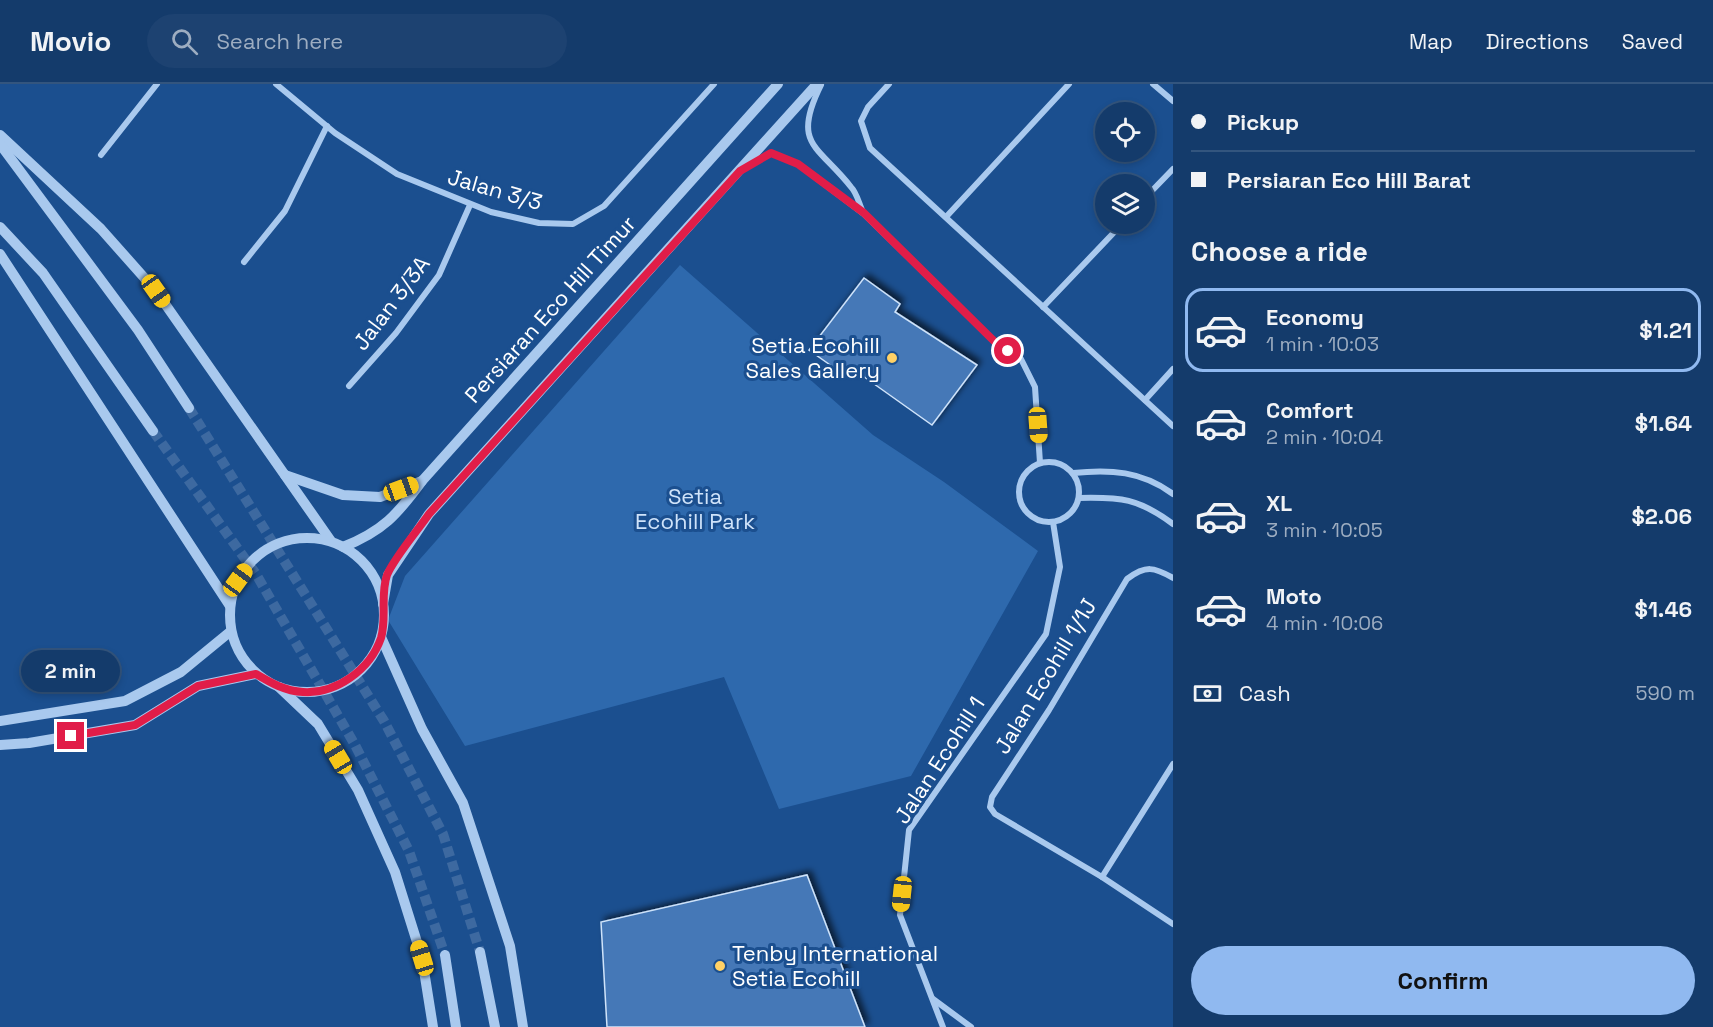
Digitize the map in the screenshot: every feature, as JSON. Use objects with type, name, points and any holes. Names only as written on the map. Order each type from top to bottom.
[{"type":"street","points":[[100,154],[157,84]]},
{"type":"street","name":"Jalan 3/3","points":[[276,84],[327,126],[397,174],[470,205],[539,223],[573,224],[604,206],[714,84]]},
{"type":"street","name":"Persiaran Eco Hill Timur","points":[[343,547],[366,538],[397,515],[422,481],[778,84]]},
{"type":"street","points":[[523,1027],[510,946],[463,803],[422,729],[381,637],[387,575],[429,514],[819,84]]},
{"type":"street","points":[[819,84],[809,109],[810,139],[819,155],[852,188],[864,213]]},
{"type":"street","points":[[889,84],[868,107],[861,121],[870,148],[1173,426]]},
{"type":"street","points":[[946,217],[1069,84]]},
{"type":"street","points":[[1153,84],[1173,101]]},
{"type":"street","points":[[244,262],[285,211],[327,126]]},
{"type":"street","points":[[0,135],[101,229],[156,291],[331,541]]},
{"type":"street","points":[[0,144],[138,330],[189,408]]},
{"type":"street","points":[[740,171],[771,153],[785,157],[864,213],[995,342],[1021,359],[1035,387],[1040,463]]},
{"type":"street","points":[[1155,188],[1173,169]]},
{"type":"street","name":"Jalan 3/3A","points":[[348,386],[396,333],[440,275],[470,205]]},
{"type":"street","points":[[0,227],[43,273],[153,431]]},
{"type":"street","points":[[1043,307],[1112,234]]},
{"type":"street","points":[[0,254],[230,606]]},
{"type":"street","points":[[1145,400],[1173,369]]},
{"type":"street","points":[[1040,463],[1058,463],[1073,473],[1079,489],[1079,498],[1070,514],[1053,522],[1036,519],[1023,507],[1020,499],[1021,481],[1032,467],[1040,463]]},
{"type":"street","points":[[1073,473],[1107,470],[1143,477],[1173,494]]},
{"type":"street","points":[[285,474],[343,495],[380,497],[422,481]]},
{"type":"street","points":[[1079,498],[1113,496],[1132,500],[1173,524]]},
{"type":"street","name":"Jalan Ecohill 1","points":[[943,1027],[900,915],[909,830],[1046,634],[1060,567],[1053,522]]},
{"type":"street","points":[[383,604],[377,583],[366,565],[343,547],[331,541],[310,538],[290,539],[270,547],[254,559],[238,580],[230,606],[231,631],[240,655],[256,674],[278,687],[318,724],[358,790],[395,873],[422,958],[433,1027]]},
{"type":"street","name":"Jalan Ecohill 1/1J","points":[[1102,877],[995,814],[990,807],[992,797],[1049,710],[1127,579],[1139,570],[1157,568],[1173,578]]},
{"type":"street","points":[[0,721],[125,701],[181,672],[231,631]]},
{"type":"street","points":[[278,687],[303,692],[328,688],[347,680],[363,667],[381,637]]},
{"type":"street","points":[[0,745],[29,743],[135,725],[198,686],[256,674]]},
{"type":"street","points":[[1173,764],[1102,877],[1173,924]]},
{"type":"street","points":[[480,952],[495,1027]]},
{"type":"street","points":[[445,954],[456,1027]]},
{"type":"street","points":[[933,999],[971,1027]]},
{"type":"green space","name":"Setia Ecohill Park","points":[[680,265],[873,435],[944,482],[1038,551],[911,776],[779,809],[724,677],[465,746],[388,620],[405,576]]},
{"type":"building","name":"Setia Ecohill Sales Gallery","points":[[864,278],[900,304],[895,312],[977,365],[932,425],[853,369],[843,374],[809,350]]},
{"type":"building","name":"Tenby International Setia Ecohill","points":[[807,875],[865,1027],[607,1027],[601,922]]},
{"type":"tunnel","points":[[189,408],[384,721],[443,834],[480,952]]},
{"type":"tunnel","points":[[153,431],[256,574],[355,745],[409,851],[445,955]]},
{"type":"place","name":"Setia Ecohill Sales Gallery","points":[[892,358]]},
{"type":"place","name":"Tenby International Setia Ecohill","points":[[720,966]]},
{"type":"route","points":[[71,736],[135,725],[198,686],[256,674],[278,687],[303,692],[328,688],[347,680],[363,667],[375,651],[381,637],[387,575],[429,514],[740,171],[758,158],[771,153],[785,157],[798,164],[864,213],[995,342],[1008,351]]}]
